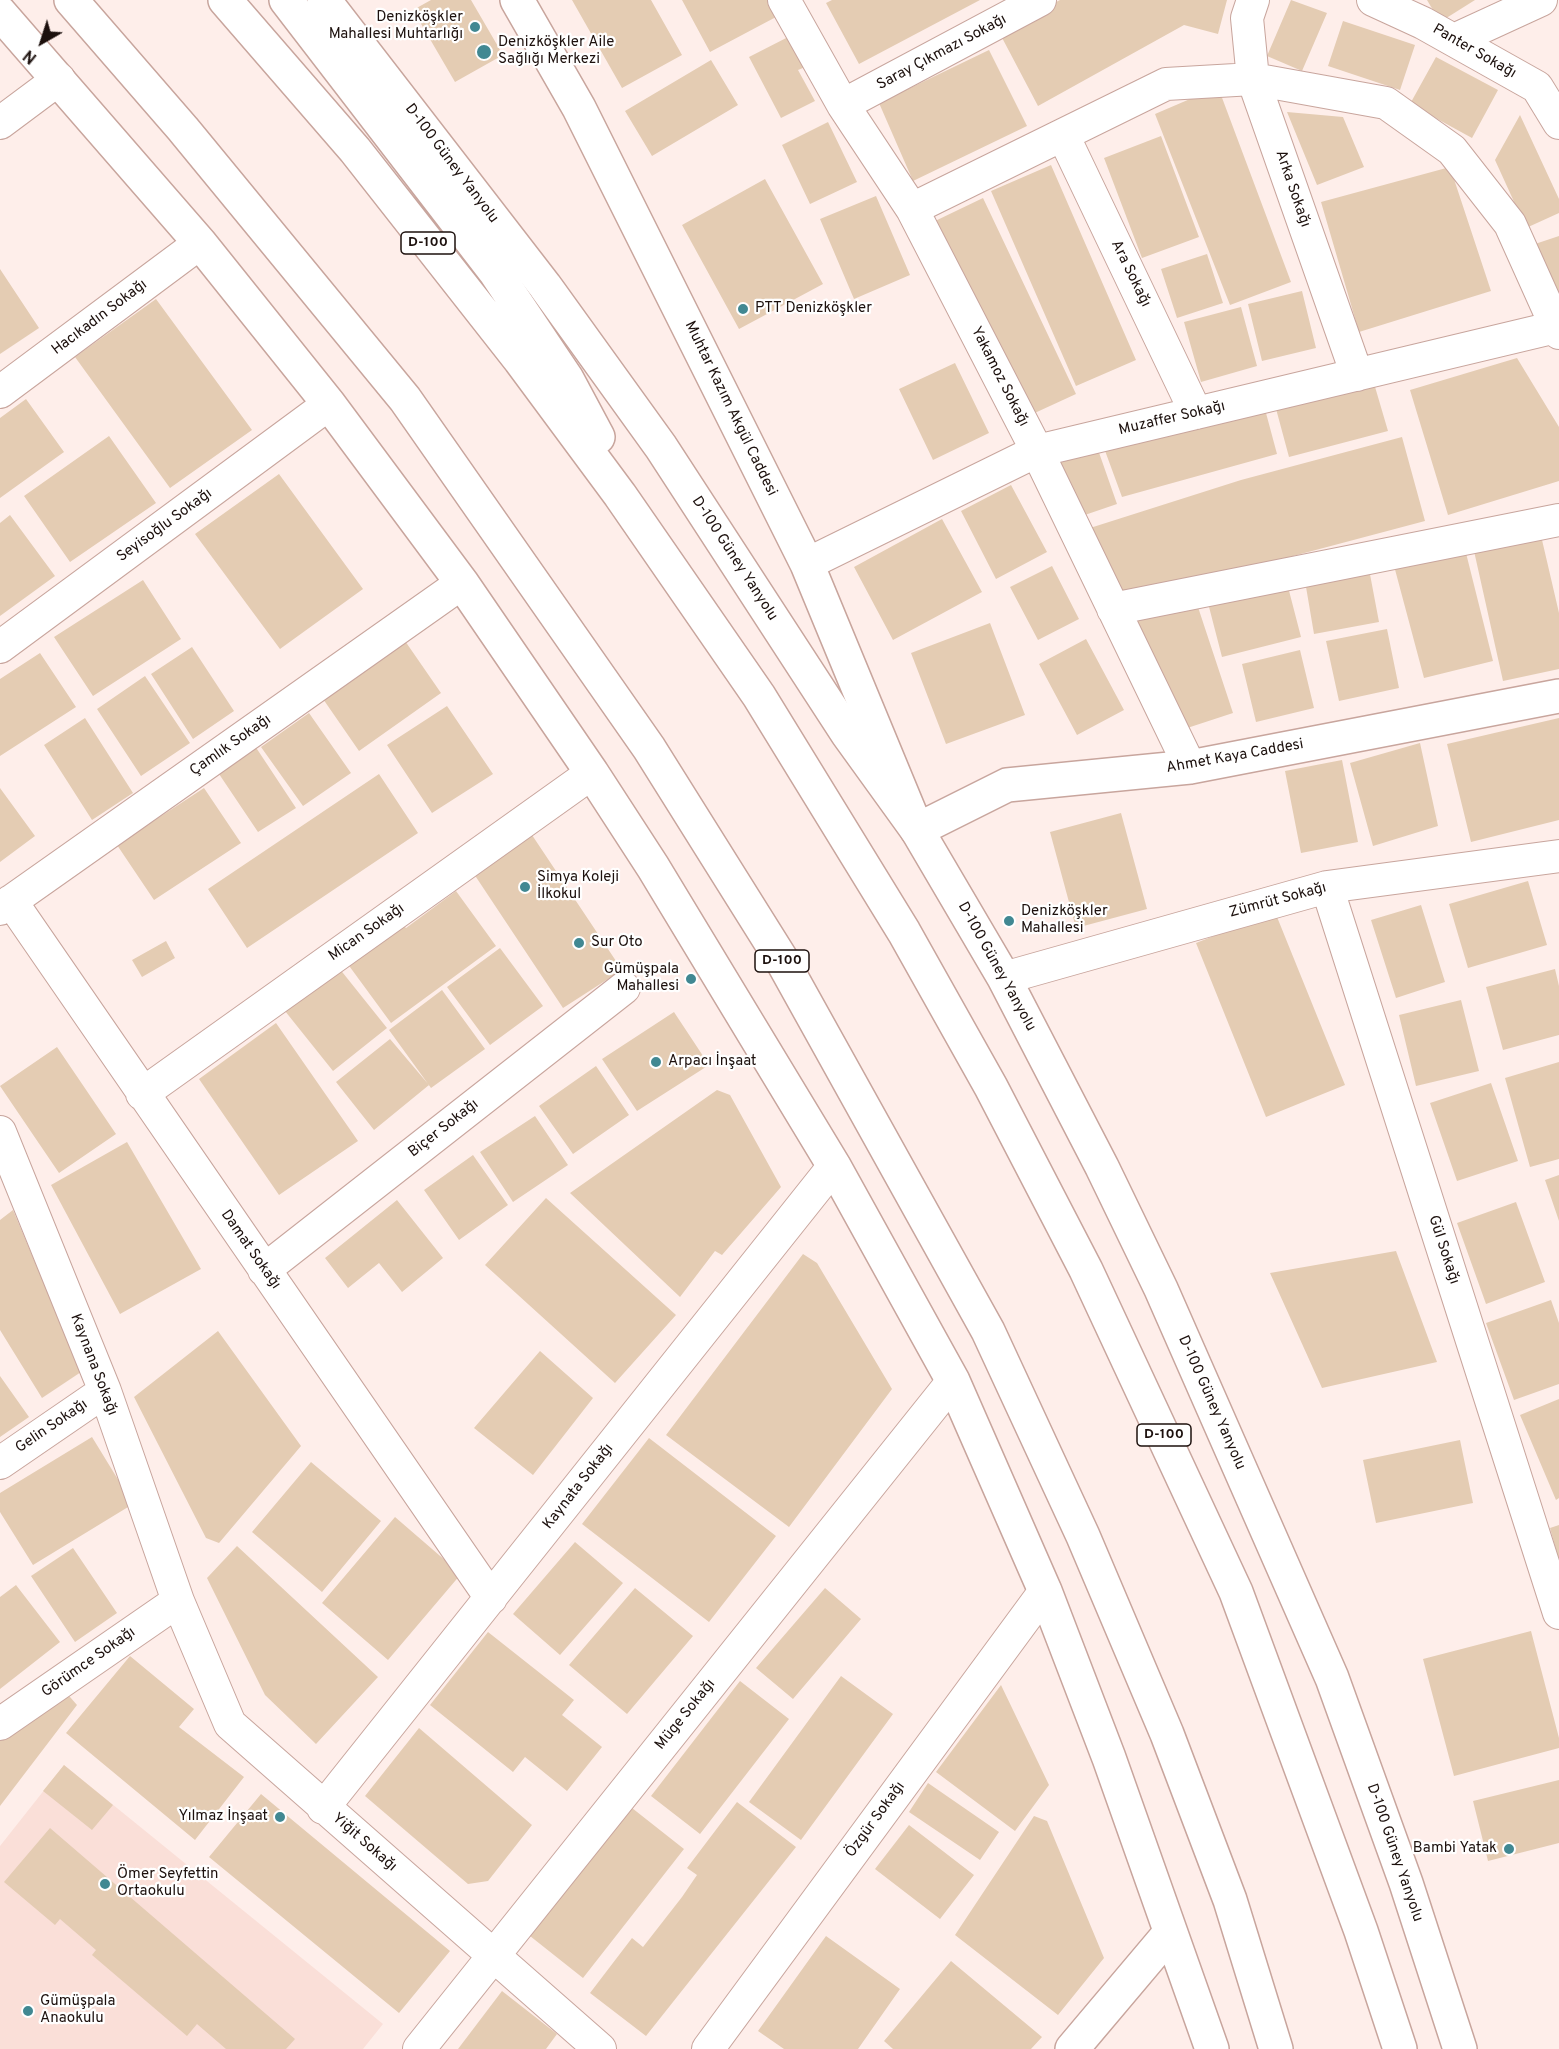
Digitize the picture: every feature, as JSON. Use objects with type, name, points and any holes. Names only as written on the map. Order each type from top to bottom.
[{"type":"main road","name":"D-100","points":[[71,0],[183,129],[405,399],[649,748],[780,957],[988,1331],[1083,1536],[1167,1734],[1230,1900],[1276,2049]]},
{"type":"main road","name":"D-100","points":[[225,0],[355,150],[520,360],[620,495],[759,696],[857,852],[991,1087],[1086,1270],[1236,1592],[1353,1910],[1400,2049]]},
{"type":"main road","points":[[286,0],[496,273],[567,379],[598,437],[620,495]]},
{"type":"main road","name":"D-100 Güney Yanyolu","points":[[324,0],[545,286],[661,447],[853,741],[917,830],[1004,978],[1102,1167],[1161,1289],[1322,1656],[1406,1882],[1460,2049]]},
{"type":"main road","name":"Muhtar Kazım Akgül Caddesi","points":[[517,0],[585,118],[807,564],[917,830]]},
{"type":"main road","points":[[0,13],[200,243],[329,404],[462,583],[592,773],[713,963],[834,1166],[953,1381],[1045,1591],[1109,1758],[1169,1934],[1212,2049]]},
{"type":"main road","name":"Ahmet Kaya Caddesi","points":[[917,830],[1007,785],[1190,767],[1559,696]]},
{"type":"main road","points":[[1072,2049],[1169,1934]]},
{"type":"street","name":"Yakamoz Sokağı","points":[[784,0],[843,105],[912,209],[1037,451],[1190,767]]},
{"type":"street","name":"Saray Çıkmazı Sokağı","points":[[843,105],[1040,0]]},
{"type":"street","name":"Arka Sokağı","points":[[1253,0],[1247,18],[1254,78],[1357,375]]},
{"type":"street","name":"Panter Sokağı","points":[[1373,0],[1454,40],[1537,87],[1559,123]]},
{"type":"street","points":[[1454,40],[1542,0]]},
{"type":"street","points":[[912,209],[1166,84],[1254,78],[1386,103],[1452,150],[1510,224],[1558,330]]},
{"type":"street","points":[[0,123],[59,79]]},
{"type":"street","name":"Ara Sokağı","points":[[1063,135],[1196,413]]},
{"type":"street","name":"Hacıkadın Sokağı","points":[[0,392],[200,243]]},
{"type":"street","name":"Muzaffer Sokağı","points":[[807,564],[1037,451],[1558,330]]},
{"type":"street","name":"Seyisoğlu Sokağı","points":[[0,647],[329,404]]},
{"type":"street","points":[[1113,609],[1559,520]]},
{"type":"street","name":"Çamlık Sokağı","points":[[5,905],[462,583]]},
{"type":"street","name":"Mican Sokağı","points":[[142,1094],[592,773]]},
{"type":"street","name":"Zümrüt Sokağı","points":[[1004,978],[1327,887],[1557,863]]},
{"type":"street","name":"Gül Sokağı","points":[[1327,887],[1559,1613]]},
{"type":"street","name":"Damat Sokağı","points":[[5,905],[142,1094],[491,1598]]},
{"type":"street","name":"Biçer Sokağı","points":[[264,1270],[624,988]]},
{"type":"street","name":"Kaynana Sokağı","points":[[0,1132],[105,1391],[178,1601]]},
{"type":"street","name":"Kaynata Sokağı","points":[[323,1808],[834,1166]]},
{"type":"street","name":"Müge Sokağı","points":[[419,2049],[953,1381]]},
{"type":"street","name":"Gelin Sokağı","points":[[0,1463],[105,1391]]},
{"type":"street","name":"Özgür Sokağı","points":[[708,2049],[1045,1591]]},
{"type":"street","name":"Yiğit Sokağı","points":[[178,1601],[230,1724],[600,2049]]},
{"type":"street","name":"Görümce Sokağı","points":[[0,1724],[178,1601]]},
{"type":"shaded area","name":"Ömer Seyfettin Ortaokulu","points":[[64,1765],[383,2024],[363,2049],[0,2049],[0,1846]]},
{"type":"building","points":[[431,0],[471,0],[503,55],[455,82],[413,10]]},
{"type":"building","points":[[572,0],[651,0],[682,55],[622,88]]},
{"type":"building","points":[[682,0],[767,0],[776,17],[710,52]]},
{"type":"building","points":[[832,0],[980,0],[859,64],[826,3]]},
{"type":"building","points":[[1060,0],[1227,0],[1218,34],[1184,25],[1038,106],[999,32]]},
{"type":"building","points":[[1291,0],[1327,13],[1302,71],[1267,56]]},
{"type":"building","points":[[1427,0],[1475,0],[1440,22]]},
{"type":"building","points":[[1343,21],[1415,45],[1400,90],[1328,66]]},
{"type":"building","points":[[794,34],[810,65],[798,70],[815,101],[781,118],[749,57]]},
{"type":"building","points":[[989,50],[1027,126],[913,181],[879,103]]},
{"type":"building","points":[[1436,57],[1498,90],[1472,138],[1410,104]]},
{"type":"building","points":[[711,60],[738,105],[652,156],[625,111]]},
{"type":"building","points":[[1218,87],[1291,282],[1230,305],[1155,114]]},
{"type":"building","points":[[1287,112],[1343,117],[1364,167],[1317,185]]},
{"type":"building","points":[[1520,115],[1559,199],[1559,213],[1526,228],[1495,160]]},
{"type":"building","points":[[828,122],[857,182],[810,204],[782,145]]},
{"type":"building","points":[[1161,136],[1199,237],[1142,258],[1104,158]]},
{"type":"building","points":[[1051,165],[1136,360],[1076,386],[991,191]]},
{"type":"building","points":[[1450,167],[1491,291],[1359,332],[1321,202]]},
{"type":"building","points":[[765,179],[823,284],[739,329],[682,225]]},
{"type":"building","points":[[876,196],[910,275],[854,299],[820,219]]},
{"type":"building","points":[[983,198],[1076,394],[1026,417],[933,222]]},
{"type":"building","points":[[1559,236],[1559,312],[1535,244]]},
{"type":"building","points":[[1207,254],[1223,303],[1177,318],[1161,269]]},
{"type":"building","points":[[0,269],[39,328],[0,354]]},
{"type":"building","points":[[1302,291],[1316,348],[1262,361],[1248,304]]},
{"type":"building","points":[[156,299],[252,430],[170,488],[75,357]]},
{"type":"building","points":[[1241,307],[1257,366],[1201,382],[1184,322]]},
{"type":"building","points":[[1517,358],[1559,427],[1559,481],[1448,515],[1410,390]]},
{"type":"building","points":[[955,363],[989,433],[933,460],[899,389]]},
{"type":"building","points":[[1373,380],[1388,431],[1289,457],[1275,405]]},
{"type":"building","points":[[26,399],[64,452],[0,498],[0,418]]},
{"type":"building","points":[[1266,413],[1277,454],[1122,497],[1104,448]]},
{"type":"building","points":[[109,436],[156,503],[70,562],[24,496]]},
{"type":"building","points":[[1402,437],[1425,521],[1263,564],[1215,572],[1112,602],[1090,528],[1241,480]]},
{"type":"building","points":[[1096,444],[1117,504],[1076,518],[1054,458]]},
{"type":"building","points":[[279,474],[363,589],[280,649],[195,534]]},
{"type":"building","points":[[1011,485],[1047,552],[996,579],[961,511]]},
{"type":"building","points":[[10,515],[55,576],[0,616],[0,523]]},
{"type":"building","points":[[942,519],[982,592],[893,640],[854,567]]},
{"type":"building","points":[[1539,527],[1559,613],[1559,669],[1503,681],[1472,542]]},
{"type":"building","points":[[1464,545],[1493,661],[1424,678],[1393,562]]},
{"type":"building","points":[[1052,566],[1079,619],[1038,640],[1010,587]]},
{"type":"building","points":[[1369,569],[1379,622],[1314,634],[1305,581]]},
{"type":"building","points":[[143,580],[181,639],[93,696],[54,637]]},
{"type":"building","points":[[1287,583],[1301,637],[1222,657],[1208,603]]},
{"type":"building","points":[[1194,595],[1233,713],[1175,732],[1134,616]]},
{"type":"building","points":[[990,623],[1025,715],[946,744],[911,653]]},
{"type":"building","points":[[1387,629],[1399,688],[1339,701],[1326,641]]},
{"type":"building","points":[[403,638],[441,693],[359,751],[321,696]]},
{"type":"building","points":[[1086,639],[1124,710],[1077,735],[1039,664]]},
{"type":"building","points":[[192,647],[234,711],[193,739],[151,674]]},
{"type":"building","points":[[1300,650],[1314,708],[1256,722],[1242,664]]},
{"type":"building","points":[[40,653],[76,707],[0,756],[0,679]]},
{"type":"building","points":[[145,676],[190,743],[141,776],[97,709]]},
{"type":"building","points":[[447,706],[493,774],[432,813],[387,745]]},
{"type":"building","points":[[309,713],[351,773],[303,806],[261,747]]},
{"type":"building","points":[[85,718],[133,793],[92,820],[44,745]]},
{"type":"building","points":[[1559,718],[1559,820],[1471,842],[1447,744]]},
{"type":"building","points":[[1420,743],[1438,826],[1373,846],[1350,763]]},
{"type":"building","points":[[255,746],[296,808],[258,832],[217,771]]},
{"type":"building","points":[[1342,760],[1358,842],[1301,853],[1285,771]]},
{"type":"building","points":[[379,774],[418,833],[247,948],[208,889]]},
{"type":"building","points":[[0,788],[35,836],[0,862]]},
{"type":"building","points":[[204,788],[241,843],[154,900],[117,845]]},
{"type":"building","points":[[1121,813],[1147,909],[1076,928],[1050,832]]},
{"type":"building","points":[[532,835],[622,970],[563,1008],[474,874]]},
{"type":"building","points":[[1528,881],[1547,945],[1468,968],[1449,904]]},
{"type":"building","points":[[456,891],[496,946],[391,1023],[347,963],[401,923],[406,928]]},
{"type":"building","points":[[1421,905],[1445,982],[1396,998],[1371,920]]},
{"type":"building","points":[[1275,912],[1345,1085],[1266,1117],[1196,943]]},
{"type":"building","points":[[166,941],[175,958],[142,977],[132,960]]},
{"type":"building","points":[[500,948],[543,1006],[490,1045],[447,987]]},
{"type":"building","points":[[339,968],[387,1028],[333,1071],[285,1011]]},
{"type":"building","points":[[1555,969],[1559,986],[1559,1035],[1503,1050],[1486,987]]},
{"type":"building","points":[[442,990],[485,1049],[431,1088],[389,1030]]},
{"type":"building","points":[[1461,1000],[1479,1071],[1416,1086],[1399,1015]]},
{"type":"building","name":"Arpacı İnşaat","points":[[674,1012],[709,1065],[637,1111],[602,1059]]},
{"type":"building","points":[[276,1023],[358,1141],[279,1195],[199,1079]]},
{"type":"building","points":[[390,1039],[429,1085],[374,1130],[336,1082]]},
{"type":"building","points":[[57,1047],[116,1134],[59,1173],[0,1086]]},
{"type":"building","points":[[1559,1062],[1559,1159],[1530,1167],[1505,1078]]},
{"type":"building","points":[[596,1066],[629,1115],[573,1154],[539,1106]]},
{"type":"building","points":[[1491,1083],[1518,1161],[1457,1181],[1430,1103]]},
{"type":"building","points":[[717,1090],[730,1095],[781,1187],[722,1255],[715,1251],[680,1297],[570,1193]]},
{"type":"building","points":[[535,1116],[568,1165],[513,1202],[480,1152]]},
{"type":"building","points":[[127,1142],[201,1269],[120,1314],[51,1185]]},
{"type":"building","points":[[473,1155],[508,1205],[459,1240],[424,1190]]},
{"type":"building","points":[[1559,1175],[1559,1221],[1545,1180]]},
{"type":"building","points":[[546,1198],[676,1315],[615,1383],[485,1265]]},
{"type":"building","points":[[397,1200],[443,1258],[402,1292],[379,1263],[348,1288],[325,1258]]},
{"type":"building","points":[[1516,1202],[1545,1282],[1486,1304],[1457,1223]]},
{"type":"building","points":[[13,1210],[81,1372],[42,1398],[0,1330],[0,1220]]},
{"type":"building","points":[[1396,1251],[1437,1362],[1322,1388],[1270,1273]]},
{"type":"building","points":[[803,1254],[817,1263],[892,1389],[789,1527],[666,1435]]},
{"type":"building","points":[[1551,1300],[1559,1323],[1559,1384],[1514,1400],[1486,1323]]},
{"type":"building","points":[[218,1331],[301,1446],[219,1543],[206,1538],[134,1397]]},
{"type":"building","points":[[540,1351],[593,1398],[533,1475],[474,1428]]},
{"type":"building","points":[[0,1376],[29,1417],[0,1437]]},
{"type":"building","points":[[1559,1399],[1559,1498],[1556,1500],[1520,1415]]},
{"type":"building","points":[[92,1437],[133,1504],[33,1565],[0,1512],[0,1493]]},
{"type":"building","points":[[649,1438],[776,1536],[709,1622],[582,1524]]},
{"type":"building","points":[[1460,1440],[1473,1503],[1376,1523],[1363,1460]]},
{"type":"building","points":[[311,1462],[381,1521],[322,1592],[252,1532]]},
{"type":"building","points":[[395,1517],[461,1574],[388,1660],[322,1603]]},
{"type":"building","points":[[1559,1525],[1559,1557],[1558,1557],[1550,1528]]},
{"type":"building","points":[[575,1542],[623,1583],[560,1655],[513,1614]]},
{"type":"building","points":[[237,1546],[378,1677],[316,1744],[265,1695],[207,1578]]},
{"type":"building","points":[[73,1548],[117,1613],[75,1642],[31,1576]]},
{"type":"building","points":[[16,1585],[60,1642],[0,1689],[0,1597]]},
{"type":"building","points":[[635,1588],[693,1636],[627,1714],[569,1665]]},
{"type":"building","points":[[825,1588],[861,1619],[793,1699],[756,1668]]},
{"type":"building","points":[[1531,1631],[1559,1738],[1559,1748],[1454,1776],[1423,1659]]},
{"type":"building","points":[[488,1632],[574,1700],[562,1715],[602,1747],[567,1791],[525,1757],[513,1772],[430,1705]]},
{"type":"building","points":[[130,1656],[194,1709],[179,1727],[244,1777],[195,1840],[66,1733]]},
{"type":"building","points":[[841,1676],[893,1714],[801,1840],[749,1802]]},
{"type":"building","points":[[740,1681],[789,1719],[700,1834],[651,1796]]},
{"type":"building","points":[[1001,1685],[1049,1785],[1015,1831],[936,1772]]},
{"type":"building","points":[[63,1689],[77,1705],[0,1806],[0,1735]]},
{"type":"building","points":[[419,1728],[532,1825],[488,1881],[468,1884],[365,1796]]},
{"type":"building","points":[[64,1765],[113,1805],[92,1830],[43,1791]]},
{"type":"building","points":[[1559,1780],[1559,1843],[1488,1861],[1473,1801]]},
{"type":"building","points":[[928,1783],[999,1832],[980,1860],[909,1812]]},
{"type":"building","points":[[261,1794],[450,1951],[399,2013],[209,1857]]},
{"type":"building","points":[[737,1802],[796,1847],[646,2036],[590,1993],[632,1938],[643,1947],[682,1897],[697,1875],[687,1868]]},
{"type":"building","points":[[632,1808],[684,1849],[583,1978],[530,1936]]},
{"type":"building","points":[[1034,1816],[1047,1821],[1104,1958],[1058,2015],[955,1935]]},
{"type":"building","points":[[909,1825],[974,1875],[940,1919],[875,1869]]},
{"type":"building","points":[[50,1828],[295,2039],[286,2049],[226,2049],[197,2024],[187,2036],[92,1955],[96,1950],[60,1919],[55,1925],[4,1882]]},
{"type":"building","points":[[826,1936],[900,1989],[858,2049],[784,2049],[758,2031]]},
{"type":"building","points":[[951,1961],[1042,2037],[1031,2049],[893,2049],[884,2041]]},
{"type":"building","points":[[502,1991],[557,2034],[546,2049],[458,2049]]},
{"type":"place","name":"Denizköşkler Mahallesi Muhtarlığı","points":[[475,27]]},
{"type":"place","name":"Denizköşkler Aile Sağlığı Merkezi","points":[[484,52]]},
{"type":"place","name":"PTT Denizköşkler","points":[[743,309]]},
{"type":"place","name":"Simya Koleji İlkokul","points":[[525,887]]},
{"type":"place","name":"Denizköşkler Mahallesi","points":[[1009,921]]},
{"type":"place","name":"Sur Oto","points":[[579,943]]},
{"type":"place","name":"Gümüşpala Mahallesi","points":[[691,979]]},
{"type":"place","name":"Arpacı İnşaat","points":[[656,1062]]},
{"type":"place","name":"Yılmaz İnşaat","points":[[280,1817]]},
{"type":"place","name":"Bambi Yatak","points":[[1509,1849]]},
{"type":"place","name":"Ömer Seyfettin Ortaokulu","points":[[105,1884]]},
{"type":"place","name":"Gümüşpala Anaokulu","points":[[28,2011]]}]
